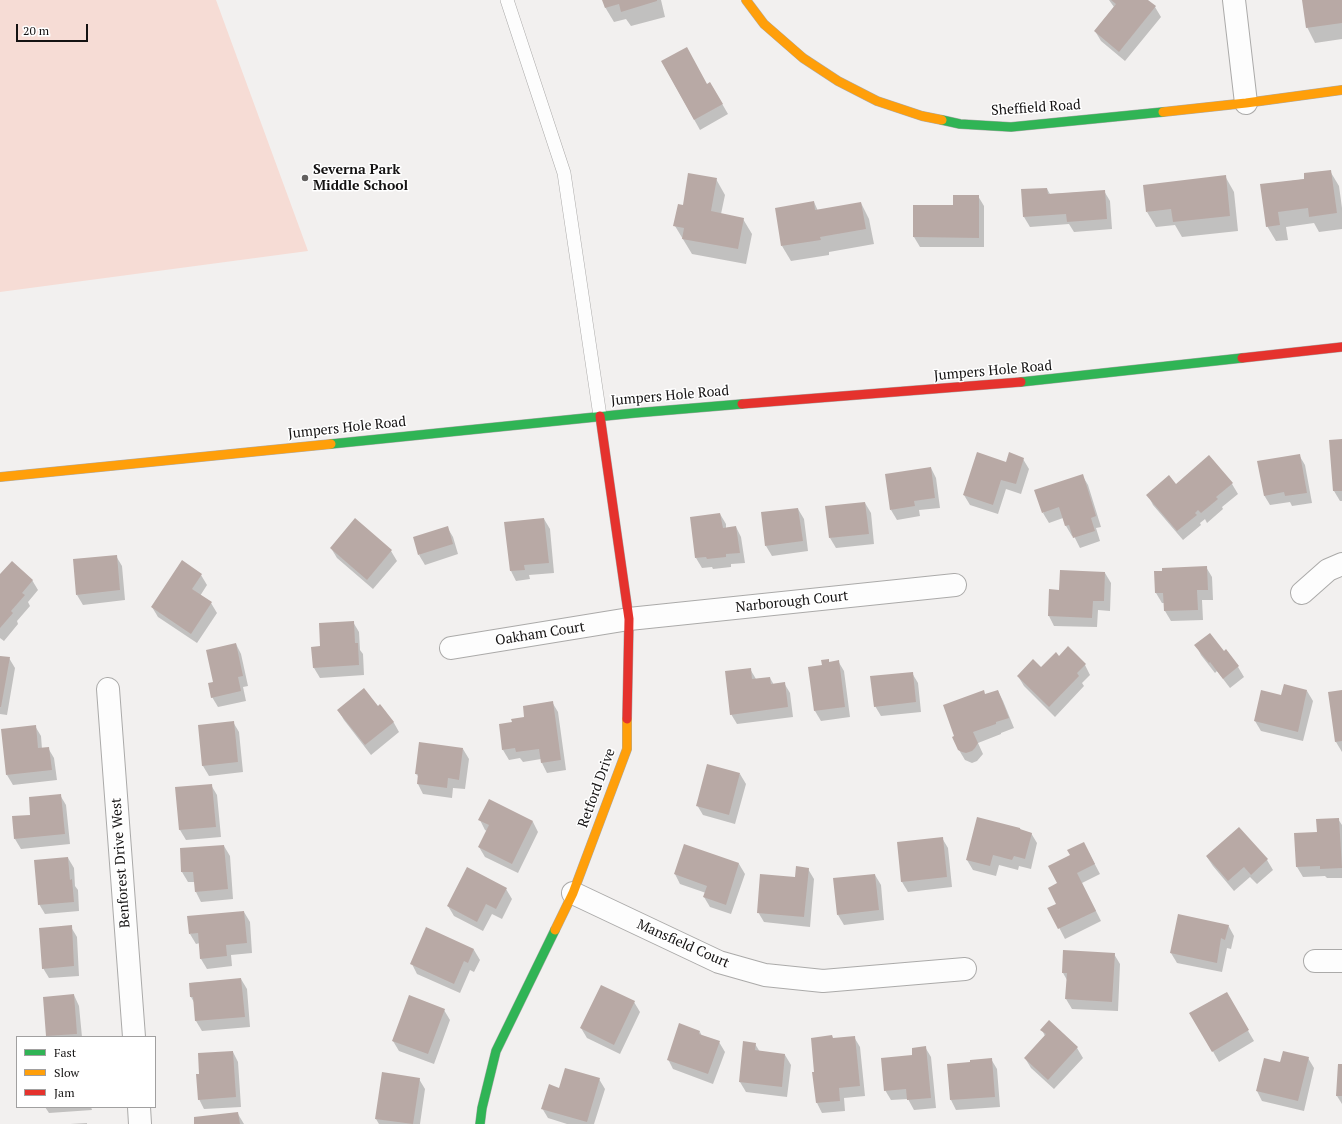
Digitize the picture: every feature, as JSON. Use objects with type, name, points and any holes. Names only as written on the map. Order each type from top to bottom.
[{"type":"street","name":"Sheffield Road","points":[[746,0],[764,24],[802,58],[838,81],[877,101],[922,116],[960,124],[1011,127],[1246,103],[1342,90]]},
{"type":"street","points":[[1234,0],[1246,103]]},
{"type":"street","name":"Jumpers Hole Road","points":[[0,477],[643,412],[1051,380],[1342,347]]},
{"type":"street","name":"Retford Drive","points":[[480,1124],[482,1108],[496,1051],[573,893],[627,749],[629,619],[600,416]]},
{"type":"street","points":[[1302,593],[1328,570],[1342,564]]},
{"type":"street","name":"Narborough Court","points":[[629,619],[955,585]]},
{"type":"street","name":"Oakham Court","points":[[451,648],[629,619]]},
{"type":"street","name":"Benforest Drive West","points":[[108,689],[134,1036]]},
{"type":"street","name":"Mansfield Court","points":[[573,893],[718,962],[765,976],[823,981],[965,969]]},
{"type":"street","points":[[1315,960],[1342,961]]},
{"type":"street","points":[[139,1108],[140,1124]]},
{"type":"lane","points":[[508,0],[564,173],[600,416]]},
{"type":"shaded area","points":[[0,0],[216,0],[308,251],[0,292]]},
{"type":"building","points":[[602,0],[657,1],[621,12],[619,4],[605,8]]},
{"type":"building","points":[[1111,0],[1148,0],[1156,6],[1119,52],[1094,31],[1116,4]]},
{"type":"building","points":[[1302,0],[1342,0],[1342,23],[1306,28]]},
{"type":"building","points":[[687,47],[707,84],[710,82],[723,104],[694,120],[661,61]]},
{"type":"building","points":[[1331,170],[1337,213],[1309,217],[1308,208],[1278,212],[1280,225],[1266,227],[1260,184],[1304,179],[1304,173]]},
{"type":"building","points":[[688,173],[717,178],[711,211],[744,218],[738,249],[682,239],[684,228],[673,226],[678,204],[683,205]]},
{"type":"building","points":[[1226,175],[1230,216],[1173,222],[1171,209],[1146,212],[1143,185]]},
{"type":"building","points":[[1047,188],[1048,194],[1105,190],[1107,219],[1067,222],[1066,214],[1023,217],[1021,189]]},
{"type":"building","points":[[953,195],[979,195],[979,238],[913,237],[913,205],[953,205]]},
{"type":"building","points":[[814,201],[815,210],[861,202],[866,229],[820,237],[821,240],[781,246],[775,208]]},
{"type":"building","points":[[1342,439],[1342,491],[1333,491],[1329,440]]},
{"type":"building","points":[[977,452],[1006,462],[1009,452],[1024,458],[1016,484],[1001,480],[993,505],[963,495]]},
{"type":"building","points":[[1300,454],[1307,493],[1285,496],[1284,492],[1264,496],[1257,461]]},
{"type":"building","points":[[1209,455],[1233,483],[1216,497],[1218,499],[1201,513],[1198,510],[1195,513],[1197,515],[1177,531],[1146,495],[1169,475],[1176,484]]},
{"type":"building","points":[[931,467],[935,498],[914,501],[915,506],[890,510],[885,474]]},
{"type":"building","points":[[1083,474],[1096,516],[1091,518],[1095,531],[1073,538],[1069,525],[1065,526],[1059,507],[1042,513],[1034,490]]},
{"type":"building","points":[[865,502],[869,534],[829,538],[825,506]]},
{"type":"building","points":[[798,508],[803,541],[765,546],[761,512]]},
{"type":"building","points":[[720,513],[723,528],[736,526],[740,553],[726,554],[726,557],[707,559],[706,557],[695,558],[690,517]]},
{"type":"building","points":[[355,518],[392,550],[367,580],[330,548]]},
{"type":"building","points":[[544,518],[549,563],[524,565],[525,570],[510,571],[504,522]]},
{"type":"building","points":[[448,526],[453,544],[418,555],[413,537]]},
{"type":"building","points":[[117,555],[120,590],[76,595],[73,559]]},
{"type":"building","points":[[182,560],[202,574],[192,589],[212,602],[191,634],[151,607]]},
{"type":"building","points":[[12,561],[33,580],[22,593],[25,595],[11,611],[13,613],[0,628],[0,574]]},
{"type":"building","points":[[1207,566],[1208,590],[1197,590],[1198,610],[1164,611],[1163,593],[1155,593],[1154,571],[1162,571],[1162,568]]},
{"type":"building","points":[[1060,570],[1105,572],[1104,601],[1093,601],[1092,618],[1048,616],[1049,589],[1059,590]]},
{"type":"building","points":[[354,621],[355,643],[358,643],[359,665],[313,668],[311,647],[320,646],[319,623]]},
{"type":"building","points":[[1210,633],[1224,651],[1226,649],[1239,666],[1223,679],[1194,645]]},
{"type":"building","points":[[236,643],[243,676],[238,677],[241,691],[211,698],[208,683],[213,682],[206,650]]},
{"type":"building","points":[[1068,646],[1086,664],[1077,673],[1079,676],[1049,707],[1017,676],[1033,659],[1041,667],[1056,652],[1059,656]]},
{"type":"building","points":[[0,656],[10,657],[1,707],[0,707]]},
{"type":"building","points":[[829,659],[829,662],[839,660],[845,707],[814,711],[808,667],[822,665],[821,660]]},
{"type":"building","points":[[751,668],[752,679],[770,677],[771,684],[785,682],[788,707],[730,715],[725,671]]},
{"type":"building","points":[[913,672],[916,702],[874,707],[870,676]]},
{"type":"building","points":[[1284,684],[1307,690],[1298,732],[1254,721],[1261,690],[1281,695]]},
{"type":"building","points":[[364,688],[378,706],[380,704],[394,722],[365,745],[337,710]]},
{"type":"building","points":[[984,690],[985,694],[998,690],[1009,718],[973,732],[978,743],[972,751],[966,753],[962,752],[958,750],[952,737],[954,736],[943,705]]},
{"type":"building","points":[[1342,690],[1342,741],[1335,742],[1328,692]]},
{"type":"building","points":[[553,701],[561,760],[541,763],[539,749],[516,752],[515,748],[502,750],[499,724],[512,722],[511,719],[524,717],[523,706]]},
{"type":"building","points":[[234,721],[238,762],[202,766],[198,725]]},
{"type":"building","points":[[36,725],[38,748],[49,747],[52,770],[6,775],[1,729]]},
{"type":"building","points":[[419,742],[463,748],[459,780],[448,778],[447,788],[417,784],[418,774],[415,774]]},
{"type":"building","points":[[707,764],[740,773],[729,815],[696,806]]},
{"type":"building","points":[[212,784],[216,827],[179,830],[175,787]]},
{"type":"building","points":[[61,794],[65,834],[14,839],[12,816],[30,815],[29,797]]},
{"type":"building","points":[[489,799],[533,821],[512,864],[478,847],[489,825],[478,820]]},
{"type":"building","points":[[977,817],[1020,828],[1032,833],[1025,859],[1014,856],[1012,860],[993,855],[990,866],[966,860]]},
{"type":"building","points":[[1339,818],[1342,868],[1320,869],[1320,866],[1296,867],[1294,833],[1317,832],[1316,819]]},
{"type":"building","points":[[1239,827],[1268,859],[1251,875],[1244,867],[1228,881],[1206,856]]},
{"type":"building","points":[[943,837],[947,877],[901,882],[897,842]]},
{"type":"building","points":[[1084,842],[1095,864],[1077,873],[1096,911],[1058,929],[1047,908],[1056,904],[1048,888],[1057,883],[1048,866],[1070,855],[1067,850]]},
{"type":"building","points":[[684,844],[739,863],[726,905],[703,897],[707,886],[674,874]]},
{"type":"building","points":[[224,845],[228,889],[195,892],[193,872],[181,872],[180,848]]},
{"type":"building","points":[[68,857],[74,902],[38,905],[34,860]]},
{"type":"building","points":[[796,866],[809,868],[804,917],[757,913],[760,874],[795,877]]},
{"type":"building","points":[[467,867],[507,888],[496,909],[486,904],[477,922],[447,906]]},
{"type":"building","points":[[875,874],[879,910],[837,915],[833,878]]},
{"type":"building","points":[[244,911],[247,943],[226,945],[227,956],[200,959],[198,933],[189,934],[187,916]]},
{"type":"building","points":[[1178,914],[1229,925],[1225,940],[1221,938],[1217,963],[1170,953]]},
{"type":"building","points":[[72,925],[74,966],[42,969],[39,928]]},
{"type":"building","points":[[426,927],[474,949],[468,963],[464,961],[454,984],[410,964]]},
{"type":"building","points":[[1063,950],[1115,953],[1112,1002],[1065,999],[1067,973],[1062,973]]},
{"type":"building","points":[[241,978],[245,1017],[195,1021],[193,997],[190,997],[189,983]]},
{"type":"building","points":[[601,985],[635,1001],[614,1045],[580,1028]]},
{"type":"building","points":[[1227,992],[1249,1030],[1212,1052],[1189,1013]]},
{"type":"building","points":[[74,994],[77,1034],[46,1036],[43,997]]},
{"type":"building","points":[[409,995],[445,1009],[428,1054],[392,1041]]},
{"type":"building","points":[[1049,1020],[1078,1047],[1048,1080],[1024,1058],[1046,1034],[1040,1030]]},
{"type":"building","points":[[679,1023],[700,1031],[699,1034],[720,1041],[708,1074],[667,1060]]},
{"type":"building","points":[[832,1035],[833,1038],[855,1036],[860,1086],[839,1088],[840,1101],[816,1103],[812,1072],[814,1072],[811,1038]]},
{"type":"building","points":[[743,1041],[756,1043],[755,1050],[785,1054],[782,1087],[739,1082]]},
{"type":"building","points":[[926,1046],[931,1098],[907,1100],[906,1089],[884,1091],[881,1058],[912,1055],[912,1048]]},
{"type":"building","points":[[233,1051],[236,1097],[198,1100],[196,1074],[199,1074],[198,1053]]},
{"type":"building","points":[[1283,1051],[1309,1057],[1298,1101],[1256,1091],[1264,1058],[1280,1062]]},
{"type":"building","points":[[992,1058],[995,1097],[950,1100],[947,1064]]},
{"type":"building","points":[[1338,1064],[1342,1064],[1342,1096],[1336,1096]]},
{"type":"building","points":[[565,1068],[600,1078],[587,1122],[541,1109],[549,1084],[559,1088]]},
{"type":"building","points":[[382,1072],[420,1078],[413,1124],[375,1119]]},
{"type":"building","points":[[238,1112],[240,1124],[194,1124],[194,1117]]},
{"type":"traffic: fast","points":[[942,120],[960,124],[1011,127],[1163,112]]},
{"type":"traffic: fast","points":[[1021,382],[1242,358]]},
{"type":"traffic: fast","points":[[331,444],[635,413],[742,404]]},
{"type":"traffic: fast","points":[[480,1124],[482,1108],[496,1051],[555,930]]},
{"type":"traffic: slow","points":[[746,0],[764,24],[803,58],[838,81],[877,101],[922,116],[942,120]]},
{"type":"traffic: slow","points":[[1163,112],[1342,90]]},
{"type":"traffic: slow","points":[[0,477],[331,444]]},
{"type":"traffic: slow","points":[[555,930],[573,893],[627,749],[627,719]]},
{"type":"traffic: jam","points":[[1242,358],[1342,347]]},
{"type":"traffic: jam","points":[[742,404],[1021,382]]},
{"type":"traffic: jam","points":[[600,416],[629,619],[627,719]]},
{"type":"place","name":"Severna Park Middle School","points":[[305,178]]}]
